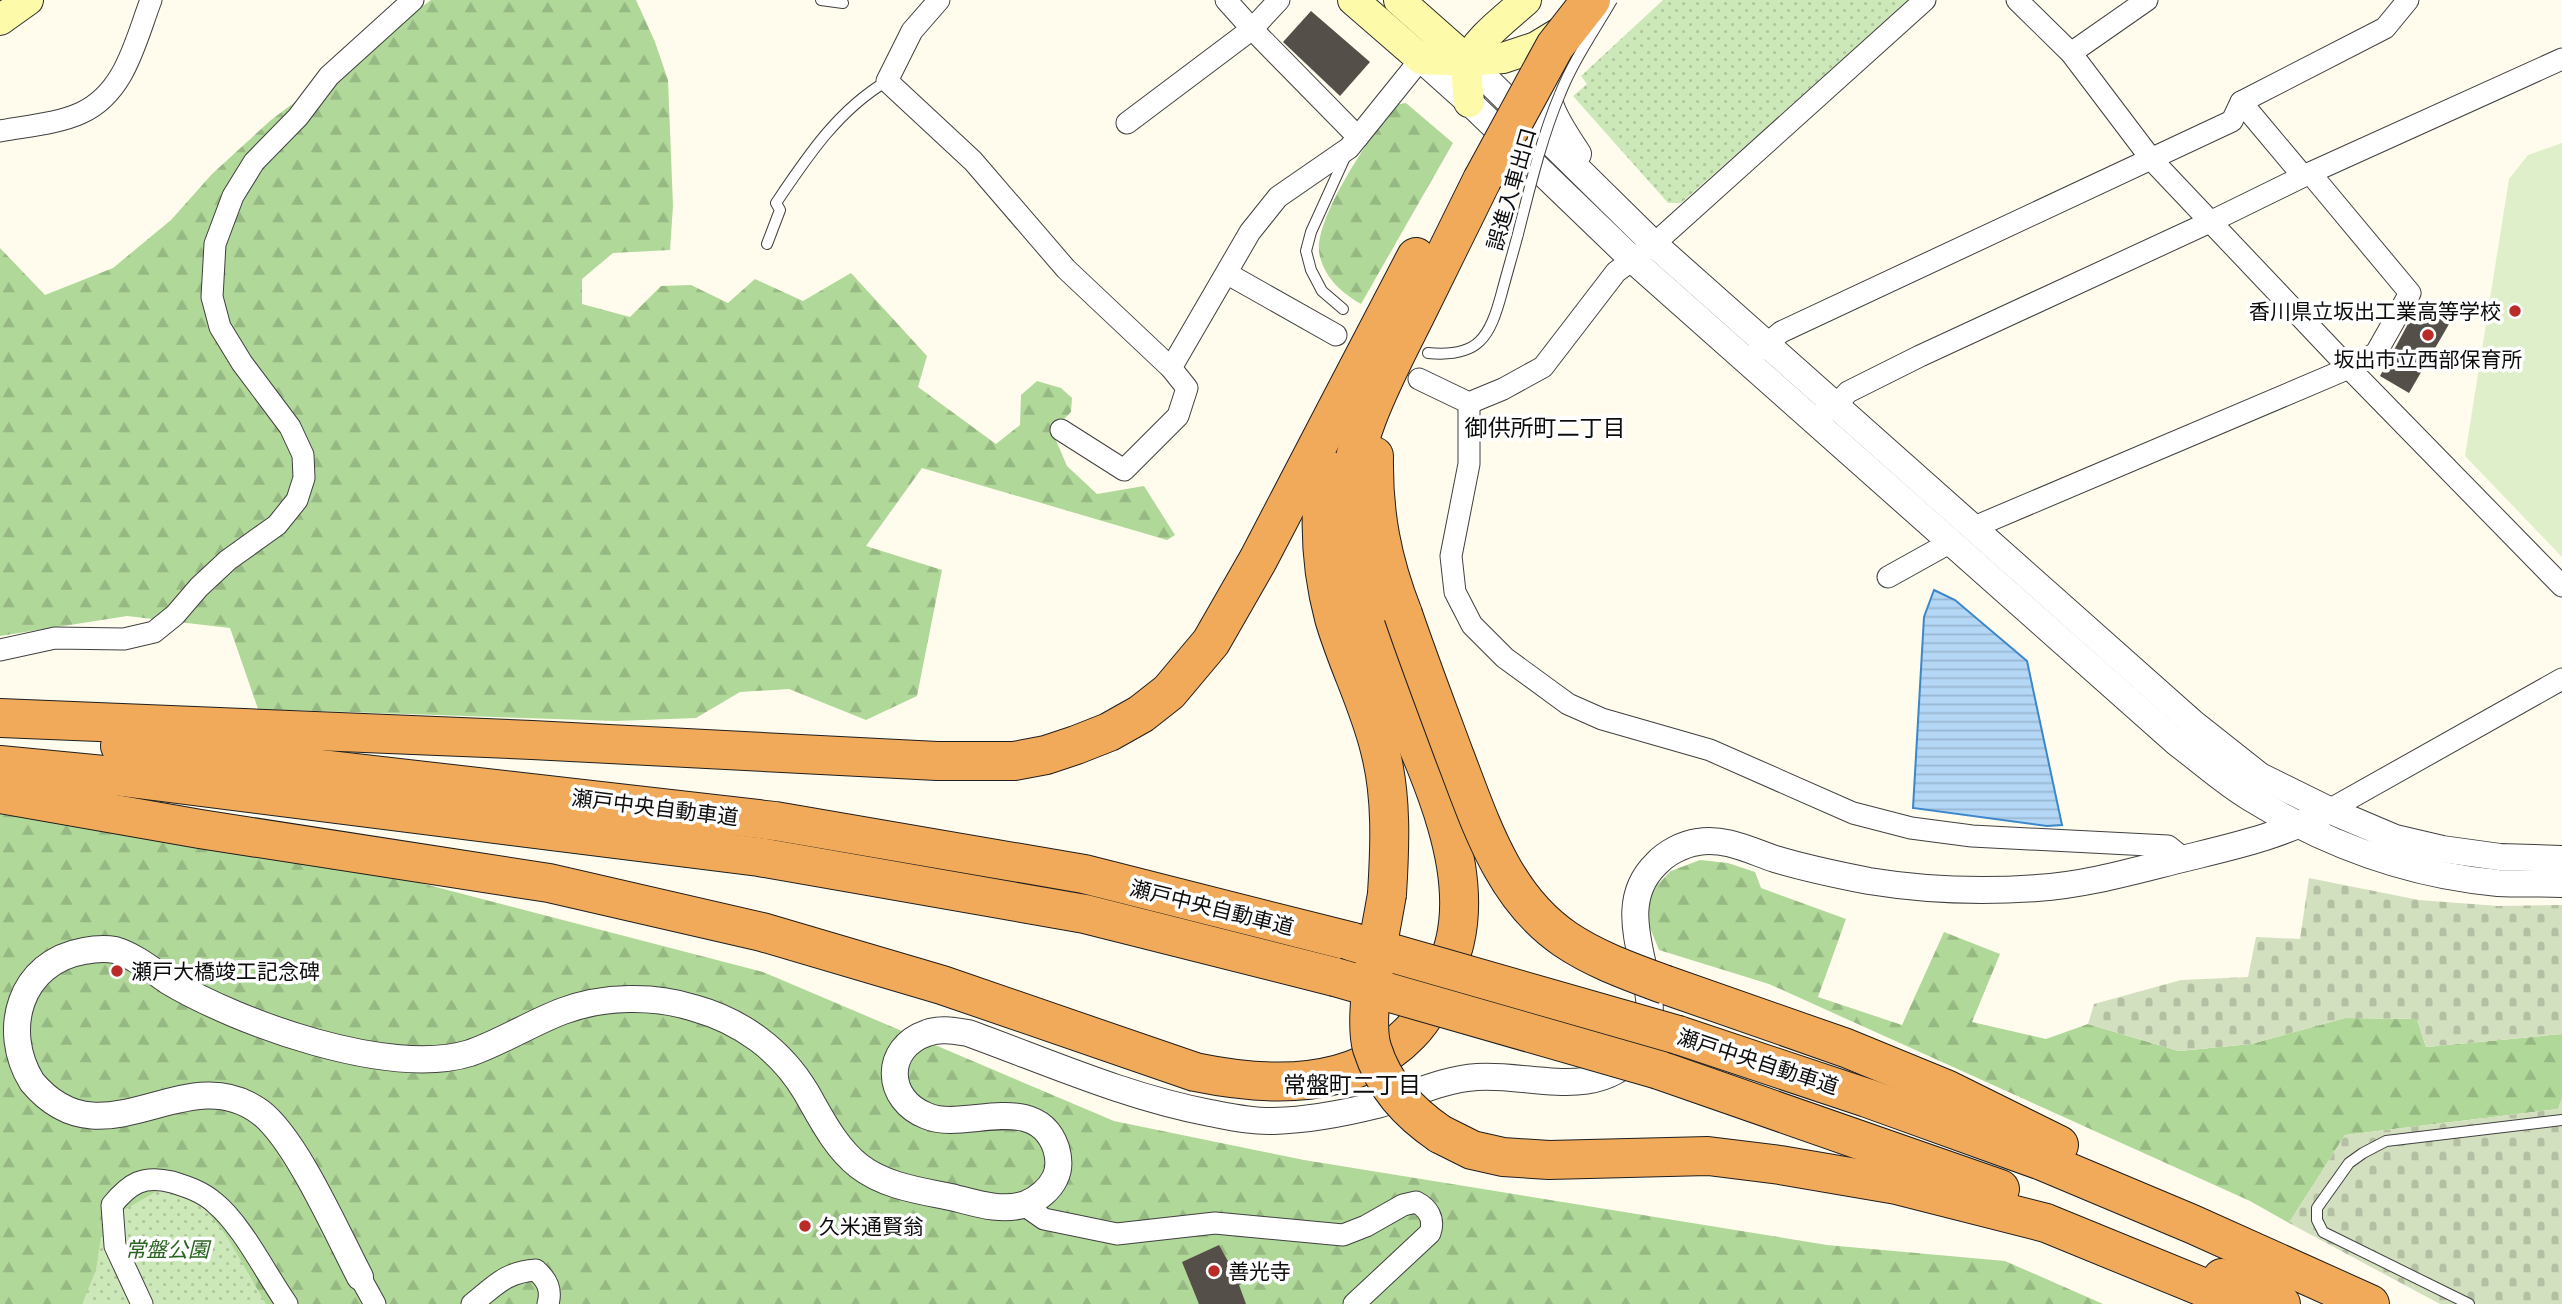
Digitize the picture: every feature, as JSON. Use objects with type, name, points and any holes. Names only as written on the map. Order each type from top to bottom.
[{"type":"highway","points":[[0,718],[532,740],[926,761],[1014,761],[1046,755],[1109,732],[1141,714],[1169,692],[1190,669],[1231,609],[1342,396],[1473,173],[1555,46],[1592,2]]},
{"type":"highway","points":[[0,794],[200,829],[549,883],[762,932],[943,985],[1195,1072],[1228,1079],[1270,1082],[1343,1075],[1372,1063],[1396,1048],[1419,1023],[1440,984],[1448,962],[1455,941],[1459,910],[1456,875],[1446,824],[1368,630],[1359,595],[1348,513],[1358,446],[1381,384],[1473,173]]},
{"type":"highway","points":[[1381,384],[1374,458],[1375,500],[1380,543],[1390,582],[1492,850],[1513,886],[1538,915],[1563,937],[1600,959],[1846,1048],[1946,1089],[2138,1184],[2192,1224]]},
{"type":"highway","points":[[1342,396],[1325,472],[1321,536],[1325,579],[1335,620],[1362,691],[1380,751],[1387,790],[1387,894],[1369,1010],[1371,1046],[1389,1084],[1412,1114],[1440,1135],[1472,1150],[1503,1157],[1549,1160],[1708,1156],[1897,1185],[2046,1223],[2244,1304]]},
{"type":"highway","name":"瀬戸中央自動車道","points":[[0,731],[775,821],[1084,874],[1353,942],[1678,1035],[1867,1098],[2042,1161],[2192,1224],[2370,1304]]},
{"type":"highway","name":"瀬戸中央自動車道","points":[[0,765],[114,776],[772,859],[1085,914],[1335,977],[1659,1070],[2026,1198],[2179,1259],[2281,1304]]},
{"type":"main road","points":[[0,20],[28,0]]},
{"type":"main road","points":[[1353,0],[1421,59],[1468,61],[1523,53],[1549,40],[1592,2]]},
{"type":"main road","points":[[1399,0],[1468,61]]},
{"type":"main road","points":[[1469,102],[1466,76],[1468,61],[1481,43],[1526,0]]},
{"type":"street","points":[[0,131],[79,115],[100,103],[115,86],[125,68],[151,0]]},
{"type":"street","points":[[0,650],[55,638],[124,639],[154,632],[174,615],[198,587],[276,525],[297,500],[304,478],[303,455],[290,427],[242,363],[220,327],[212,297],[215,244],[233,196],[254,162],[298,117],[328,76],[414,0]]},
{"type":"street","points":[[939,0],[912,31],[887,81],[973,161],[1066,270],[1171,368],[1187,388],[1178,416],[1124,470],[1061,430]]},
{"type":"street","points":[[1226,0],[1354,142]]},
{"type":"street","points":[[1127,123],[1252,29],[1279,0]]},
{"type":"street","points":[[1419,379],[1469,403],[1503,389],[1543,367],[1616,272],[1654,244],[1925,0]]},
{"type":"street","points":[[2017,0],[2071,53],[2152,160],[2348,368],[2562,586]]},
{"type":"street","points":[[2071,53],[2147,0]]},
{"type":"street","points":[[1757,352],[1781,332],[2232,121],[2241,102],[2385,28],[2408,0]]},
{"type":"street","points":[[1592,2],[1557,54],[1548,73],[1546,89],[1549,105],[1557,121],[1605,195]]},
{"type":"street","points":[[1171,368],[1250,232],[1278,197],[1354,142],[1440,35]]},
{"type":"street","points":[[1421,59],[1633,261],[1757,352]]},
{"type":"street","points":[[1824,412],[1848,392],[1896,368],[2307,174],[2562,59]]},
{"type":"street","points":[[1468,61],[1654,244],[1757,352],[1962,535],[2177,743],[2247,796],[2299,826],[2386,862],[2434,874],[2498,883],[2562,884]]},
{"type":"street","points":[[1888,577],[1962,535],[2376,354],[2410,293],[2241,102]]},
{"type":"street","points":[[1228,274],[1336,335]]},
{"type":"street","points":[[1469,403],[1469,464],[1451,556],[1455,592],[1472,625],[1505,658],[1568,704],[1602,719],[1710,750],[1853,813],[1911,828],[1972,836],[2168,846],[2184,859]]},
{"type":"street","points":[[1962,535],[2260,776],[2329,810],[2395,838],[2442,849],[2500,857],[2562,859]]},
{"type":"street","points":[[375,1304],[307,1177],[280,1133],[263,1114],[240,1100],[219,1095],[196,1094],[120,1116],[94,1117],[71,1111],[50,1100],[22,1069],[13,1048],[13,1024],[24,986],[55,960],[72,953],[95,949],[115,950],[188,993],[251,1021],[342,1048],[410,1061],[438,1060],[468,1054],[562,1012],[589,1004],[653,1000],[688,1006],[712,1013],[774,1051],[802,1085],[830,1134],[855,1163],[871,1174],[889,1182],[986,1206],[1007,1208],[1024,1205],[1040,1196],[1054,1183],[1059,1166],[1057,1150],[1051,1137],[1040,1126],[1025,1119],[1006,1115],[940,1120],[925,1116],[911,1107],[900,1094],[894,1080],[900,1052],[927,1033],[946,1030],[968,1032],[1132,1094],[1188,1109],[1272,1122],[1321,1116],[1374,1105],[1473,1077],[1519,1077],[1566,1082],[1594,1080],[1628,1063],[1639,1050],[1647,1033],[1650,1014],[1634,917],[1637,894],[1646,875],[1660,859],[1678,849],[1699,841],[1722,842],[1778,859],[1870,881],[1962,890],[2040,888],[2140,871],[2263,840],[2299,826],[2562,679]]},
{"type":"street","points":[[142,1304],[115,1246],[112,1205],[125,1190],[153,1178],[194,1189],[216,1203],[235,1225],[287,1304]]},
{"type":"street","points":[[1024,1205],[1044,1219],[1117,1234],[1215,1223],[1343,1235],[1366,1226],[1403,1205],[1416,1202],[1424,1206],[1433,1225],[1430,1233],[1354,1304]]},
{"type":"street","points":[[472,1304],[503,1279],[518,1271],[536,1270],[547,1280],[550,1295],[548,1304]]},
{"type":"lane","points":[[821,0],[843,3]]},
{"type":"lane","name":"誤進入車出口","points":[[1428,352],[1449,355],[1471,348],[1485,336],[1495,319],[1540,150],[1560,93],[1579,55],[1592,2]]},
{"type":"lane","points":[[767,244],[780,210],[776,204],[818,143],[845,113],[887,81]]},
{"type":"lane","points":[[1343,309],[1322,290],[1311,270],[1306,251],[1311,232],[1354,142]]},
{"type":"lane","points":[[2469,1304],[2323,1232],[2317,1208],[2349,1163],[2386,1141],[2562,1120]]},
{"type":"green space","points":[[431,0],[636,0],[668,80],[673,206],[670,250],[613,253],[582,279],[582,304],[630,317],[661,286],[691,285],[728,303],[755,279],[803,301],[851,273],[927,356],[918,387],[996,444],[1020,425],[1021,395],[1037,381],[1061,388],[1072,398],[1071,412],[1052,431],[1067,466],[1097,494],[1144,486],[1175,535],[1167,540],[922,468],[866,546],[942,570],[917,696],[866,720],[789,689],[740,692],[696,718],[616,721],[258,709],[230,628],[127,616],[0,636],[0,248],[45,295],[113,268],[171,220],[212,174],[271,120]]},
{"type":"green space","points":[[1663,0],[1910,0],[1681,203],[1668,203],[1573,96],[1587,84],[1581,76]]},
{"type":"green space","points":[[1406,103],[1453,143],[1361,304],[1331,279],[1320,257],[1319,242],[1333,201],[1345,179],[1394,105]]},
{"type":"green space","name":"香川県立坂出工業高等学校","points":[[2562,143],[2562,557],[2465,456],[2509,179],[2528,155]]},
{"type":"green space","points":[[0,814],[355,866],[763,972],[1114,1121],[1304,1160],[1827,1245],[2005,1261],[2103,1304],[0,1304]]},
{"type":"green space","points":[[1700,860],[1728,863],[1755,872],[1761,888],[1846,919],[1818,997],[1902,1025],[1944,932],[2000,954],[1972,1022],[2046,1039],[2088,1024],[2179,1051],[2251,1044],[2345,1018],[2417,1019],[2426,1047],[2562,1034],[2562,1098],[2558,1109],[2345,1135],[2289,1223],[2250,1201],[1769,984],[1659,950],[1648,923],[1647,895],[1671,871]]},
{"type":"green space","points":[[2309,878],[2419,900],[2498,906],[2562,905],[2562,1034],[2426,1047],[2417,1019],[2345,1018],[2251,1044],[2179,1051],[2088,1024],[2094,1004],[2181,980],[2248,977],[2256,937],[2300,939]]},
{"type":"green space","points":[[2562,1098],[2562,1304],[2440,1304],[2289,1223],[2345,1135],[2558,1109]]},
{"type":"green space","name":"常盤公園","points":[[159,1190],[197,1199],[226,1235],[266,1304],[82,1304],[96,1270],[101,1237],[124,1210]]},
{"type":"water","points":[[1934,590],[1955,600],[2027,661],[2062,825],[2047,826],[1913,808],[1924,617]]},
{"type":"building","points":[[1311,11],[1370,62],[1340,96],[1283,42]]},
{"type":"building","points":[[2423,302],[2452,319],[2409,393],[2380,376],[2417,307]]},
{"type":"building","name":"善光寺","points":[[1219,1245],[1229,1263],[1236,1259],[1248,1280],[1239,1285],[1246,1304],[1199,1304],[1182,1262]]},
{"type":"place","name":"香川県立坂出工業高等学校","points":[[2515,311]]},
{"type":"place","name":"坂出市立西部保育所","points":[[2428,335]]},
{"type":"place","name":"瀬戸大橋竣工記念碑","points":[[117,971]]},
{"type":"place","name":"久米通賢翁","points":[[805,1226]]},
{"type":"place","name":"善光寺","points":[[1214,1271]]},
{"type":"district","name":"御供所町二丁目","points":[[1545,427]]},
{"type":"district","name":"常盤町二丁目","points":[[1352,1084]]}]
